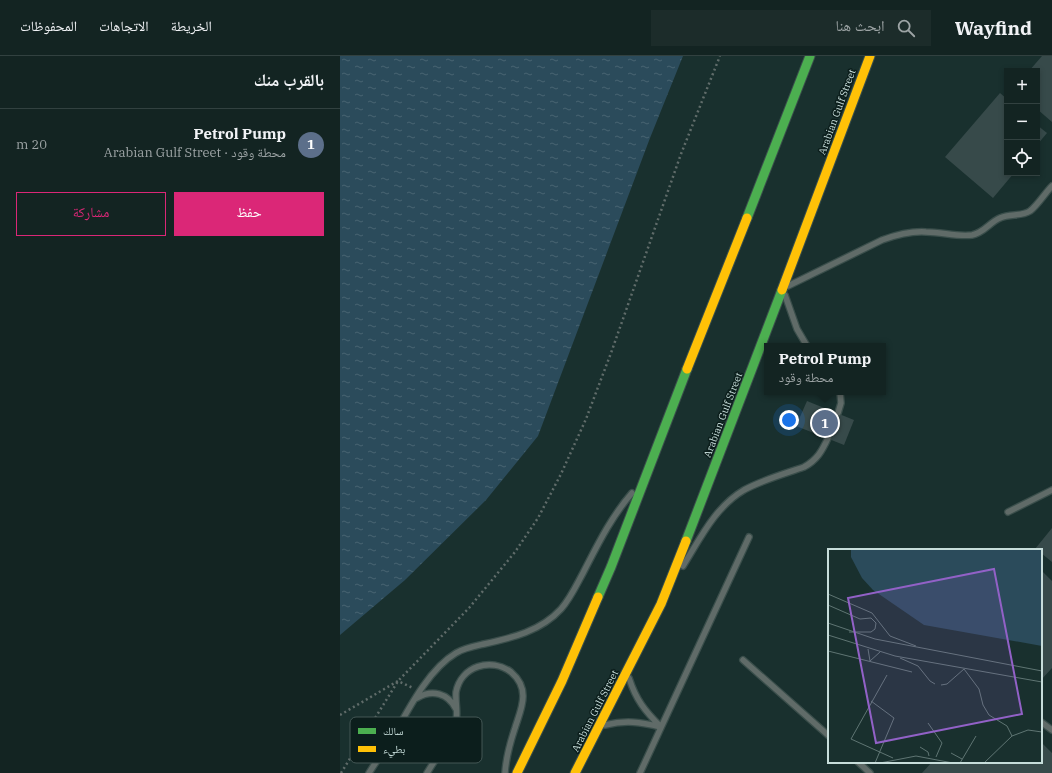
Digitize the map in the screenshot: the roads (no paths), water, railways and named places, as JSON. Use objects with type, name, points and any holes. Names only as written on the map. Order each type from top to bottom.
[{"type":"main road","points":[[517,773],[562,681],[612,567],[644,480],[810,56]]},
{"type":"main road","name":"Arabian Gulf Street","points":[[575,773],[661,604],[716,465],[870,56]]},
{"type":"lane","points":[[805,343],[796,329],[783,288],[894,235],[921,232],[974,235],[984,230],[1001,217],[1031,211],[1052,186]]},
{"type":"lane","points":[[838,413],[841,403],[840,395]]},
{"type":"lane","points":[[661,604],[700,538],[720,510],[736,495],[754,485],[804,467],[811,463],[821,453],[828,438]]},
{"type":"lane","points":[[404,717],[420,691],[444,662],[456,653],[466,648],[502,640],[532,630],[560,610],[571,595],[610,523],[624,503],[644,480]]},
{"type":"lane","points":[[1008,512],[1052,490]]},
{"type":"lane","points":[[640,773],[749,537]]},
{"type":"lane","points":[[744,660],[828,735]]},
{"type":"lane","points":[[456,717],[456,692],[460,682],[466,674],[485,664],[506,668],[514,675],[522,689],[522,705],[509,751],[505,773]]},
{"type":"lane","points":[[627,673],[634,694],[646,712],[661,727]]},
{"type":"lane","points":[[414,700],[431,692],[439,693],[448,698],[456,711]]},
{"type":"lane","points":[[600,726],[620,721],[641,722],[661,727]]},
{"type":"lane","points":[[1042,723],[1052,730]]},
{"type":"lane","points":[[369,773],[375,763]]},
{"type":"lane","points":[[427,773],[433,763]]},
{"type":"lane","points":[[859,763],[870,773]]},
{"type":"water","points":[[340,56],[683,56],[650,138],[538,436],[486,500],[405,580],[340,635]]},
{"type":"place","name":"Petrol Pump","points":[[825,423]]}]
